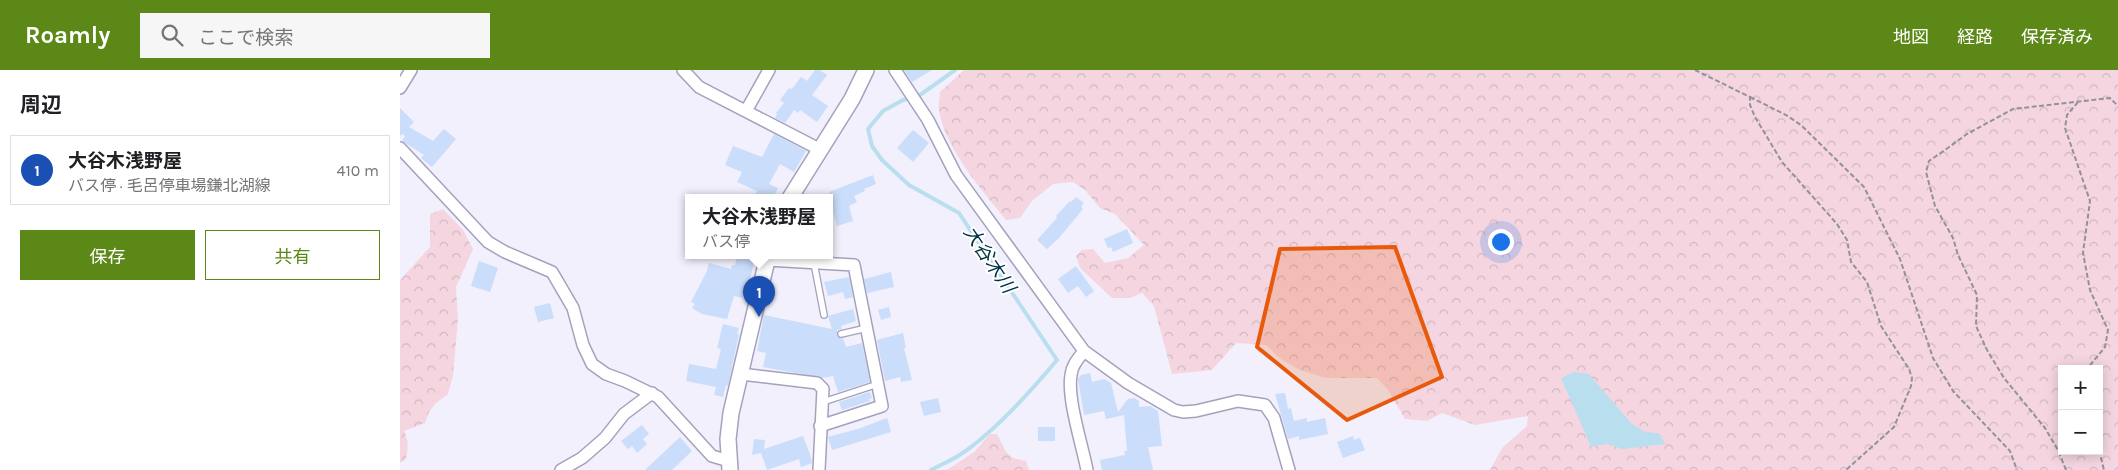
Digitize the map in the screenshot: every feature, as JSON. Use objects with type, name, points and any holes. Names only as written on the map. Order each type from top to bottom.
[{"type":"main road","points":[[792,194],[819,149],[852,100],[866,70]]},
{"type":"main road","points":[[729,466],[728,438],[731,413],[768,259]]},
{"type":"street","points":[[400,88],[411,70]]},
{"type":"street","points":[[683,70],[699,87],[819,149]]},
{"type":"street","points":[[746,111],[769,70]]},
{"type":"street","points":[[895,70],[928,120],[956,175],[1084,351],[1128,383],[1174,410],[1183,412],[1196,411],[1238,401],[1252,401],[1265,405],[1274,418],[1289,470]]},
{"type":"street","points":[[400,148],[488,242],[505,252],[552,272],[573,308],[583,345],[592,364],[606,374],[652,393],[712,456],[729,466]]},
{"type":"street","points":[[777,259],[854,265],[882,406],[820,426]]},
{"type":"street","points":[[1084,351],[1074,364],[1070,389],[1087,470]]},
{"type":"street","points":[[741,374],[817,383],[823,389],[819,470]]},
{"type":"street","points":[[561,470],[582,458],[605,438],[624,414],[652,393]]},
{"type":"lane","points":[[814,263],[824,315]]},
{"type":"lane","points":[[841,334],[866,328]]},
{"type":"lane","points":[[822,402],[878,384]]},
{"type":"path","points":[[1695,70],[1786,115],[1800,125],[1864,186],[1900,260],[1933,358],[1953,391],[2010,450],[2017,470]]},
{"type":"path","points":[[1750,97],[1750,105],[1755,116],[1782,162],[1837,224],[1848,240],[1851,262],[1867,282],[1881,326],[1909,369],[1912,378],[1911,386],[1894,427],[1846,470]]},
{"type":"path","points":[[2066,470],[2058,450],[2045,428],[2004,378],[1987,350],[1976,326],[1977,295],[1958,255],[1953,238],[1935,206],[1926,172],[1929,161],[1967,134],[2013,110],[2096,98],[2110,98],[2118,106]]},
{"type":"path","points":[[2078,102],[2067,115],[2065,128],[2090,201],[2083,253],[2090,290],[2108,330],[2105,347],[2090,365]]},
{"type":"path","points":[[2100,455],[2104,470]]},
{"type":"highlighted area","points":[[1395,247],[1442,377],[1347,420],[1257,347],[1280,249]]},
{"type":"green space","points":[[964,70],[2118,70],[2118,470],[1490,470],[1502,448],[1527,426],[1528,416],[1475,425],[1442,413],[1427,421],[1405,419],[1388,390],[1377,378],[1326,378],[1300,370],[1281,359],[1266,345],[1236,343],[1212,370],[1172,374],[1154,306],[1142,293],[1130,298],[1112,298],[1080,268],[1076,256],[1082,250],[1093,249],[1105,263],[1128,258],[1144,245],[1115,214],[1100,208],[1085,190],[1073,182],[1053,184],[1032,201],[1020,218],[1006,220],[976,183],[957,155],[943,126],[939,106],[940,92]]},
{"type":"green space","points":[[443,209],[463,230],[473,249],[456,287],[458,320],[453,375],[448,394],[436,403],[429,412],[425,423],[404,431],[407,441],[406,459],[400,463],[400,280],[430,247],[430,214]]},
{"type":"green space","points":[[990,434],[997,434],[1006,452],[1013,458],[1026,461],[1029,470],[947,470],[974,452]]},
{"type":"water","points":[[1574,372],[1589,374],[1631,423],[1643,431],[1660,434],[1665,444],[1623,449],[1606,444],[1591,447],[1561,378]]},
{"type":"building","points":[[815,70],[820,70],[827,75],[812,95],[828,106],[817,122],[800,110],[798,113],[794,110],[785,123],[775,118],[776,113],[784,103],[780,100],[789,88],[792,89],[801,77],[807,81]]},
{"type":"building","points":[[904,70],[932,70],[912,82]]},
{"type":"building","points":[[400,108],[414,122],[409,127],[433,141],[444,129],[456,139],[432,167],[421,158],[424,155],[402,141],[405,136],[402,134],[400,136]]},
{"type":"building","points":[[913,130],[929,143],[913,162],[897,148]]},
{"type":"building","points":[[774,134],[806,151],[794,172],[780,164],[769,184],[778,188],[775,194],[755,194],[757,191],[737,182],[742,172],[725,165],[733,146],[762,157]]},
{"type":"building","points":[[873,175],[876,184],[854,196],[857,202],[849,206],[853,221],[837,226],[833,212],[833,194],[829,194],[829,192]]},
{"type":"building","points":[[1076,197],[1084,203],[1081,207],[1083,209],[1059,238],[1047,249],[1037,240],[1057,218],[1056,216]]},
{"type":"building","points":[[1127,229],[1133,243],[1113,252],[1111,247],[1108,248],[1104,239]]},
{"type":"building","points":[[736,259],[754,259],[749,285],[745,285],[742,298],[734,296],[727,319],[702,314],[692,308],[695,304],[691,302],[709,263],[731,269],[732,265],[735,265]]},
{"type":"building","points":[[479,261],[498,268],[490,292],[471,286]]},
{"type":"building","points":[[1076,266],[1094,291],[1086,297],[1078,286],[1068,293],[1058,279]]},
{"type":"building","points":[[891,272],[894,287],[867,293],[864,279]]},
{"type":"building","points":[[849,277],[853,297],[845,299],[843,292],[828,296],[824,282]]},
{"type":"building","points":[[550,303],[554,318],[538,322],[534,307]]},
{"type":"building","points":[[889,307],[891,317],[881,320],[878,310]]},
{"type":"building","points":[[853,309],[856,321],[841,326],[842,329],[837,330],[837,336],[843,338],[846,347],[862,343],[870,382],[838,392],[833,376],[822,378],[763,367],[766,353],[757,351],[764,315],[832,329],[828,316]]},
{"type":"building","points":[[723,324],[739,328],[737,334],[739,334],[728,386],[726,385],[723,397],[714,395],[716,387],[686,381],[689,364],[716,369],[721,349],[717,348]]},
{"type":"building","points":[[903,333],[906,348],[904,348],[912,380],[901,382],[900,377],[885,381],[877,340]]},
{"type":"building","points":[[1090,373],[1092,382],[1104,379],[1111,383],[1118,412],[1128,399],[1134,398],[1139,401],[1139,407],[1150,406],[1158,411],[1162,446],[1148,447],[1153,470],[1102,470],[1100,460],[1125,455],[1124,451],[1127,451],[1124,415],[1106,419],[1104,411],[1084,415],[1078,379],[1081,375]]},
{"type":"building","points":[[870,392],[872,398],[869,399],[870,401],[842,410],[839,402]]},
{"type":"building","points":[[1285,393],[1288,409],[1291,408],[1294,421],[1307,418],[1307,422],[1325,418],[1328,434],[1299,440],[1299,436],[1288,439],[1275,394]]},
{"type":"building","points":[[938,398],[941,412],[924,416],[920,402]]},
{"type":"building","points":[[887,418],[891,432],[832,450],[828,437],[858,429]]},
{"type":"building","points":[[642,425],[649,434],[643,439],[647,444],[637,453],[632,446],[628,449],[621,441]]},
{"type":"building","points":[[1038,427],[1055,427],[1055,441],[1038,441]]},
{"type":"building","points":[[803,436],[812,463],[801,467],[799,459],[767,470],[761,453],[752,455],[754,439],[765,440],[764,449]]},
{"type":"building","points":[[1353,436],[1354,440],[1360,438],[1365,450],[1343,458],[1337,442]]},
{"type":"building","points":[[680,437],[692,451],[672,470],[645,470]]},
{"type":"waterway","name":"大谷木川","points":[[931,470],[958,456],[985,436],[1057,360],[959,213],[909,185],[882,160],[872,146],[868,129],[883,111],[903,100],[920,95],[955,70]]},
{"type":"place","name":"大谷木浅野屋","points":[[759,317]]}]
